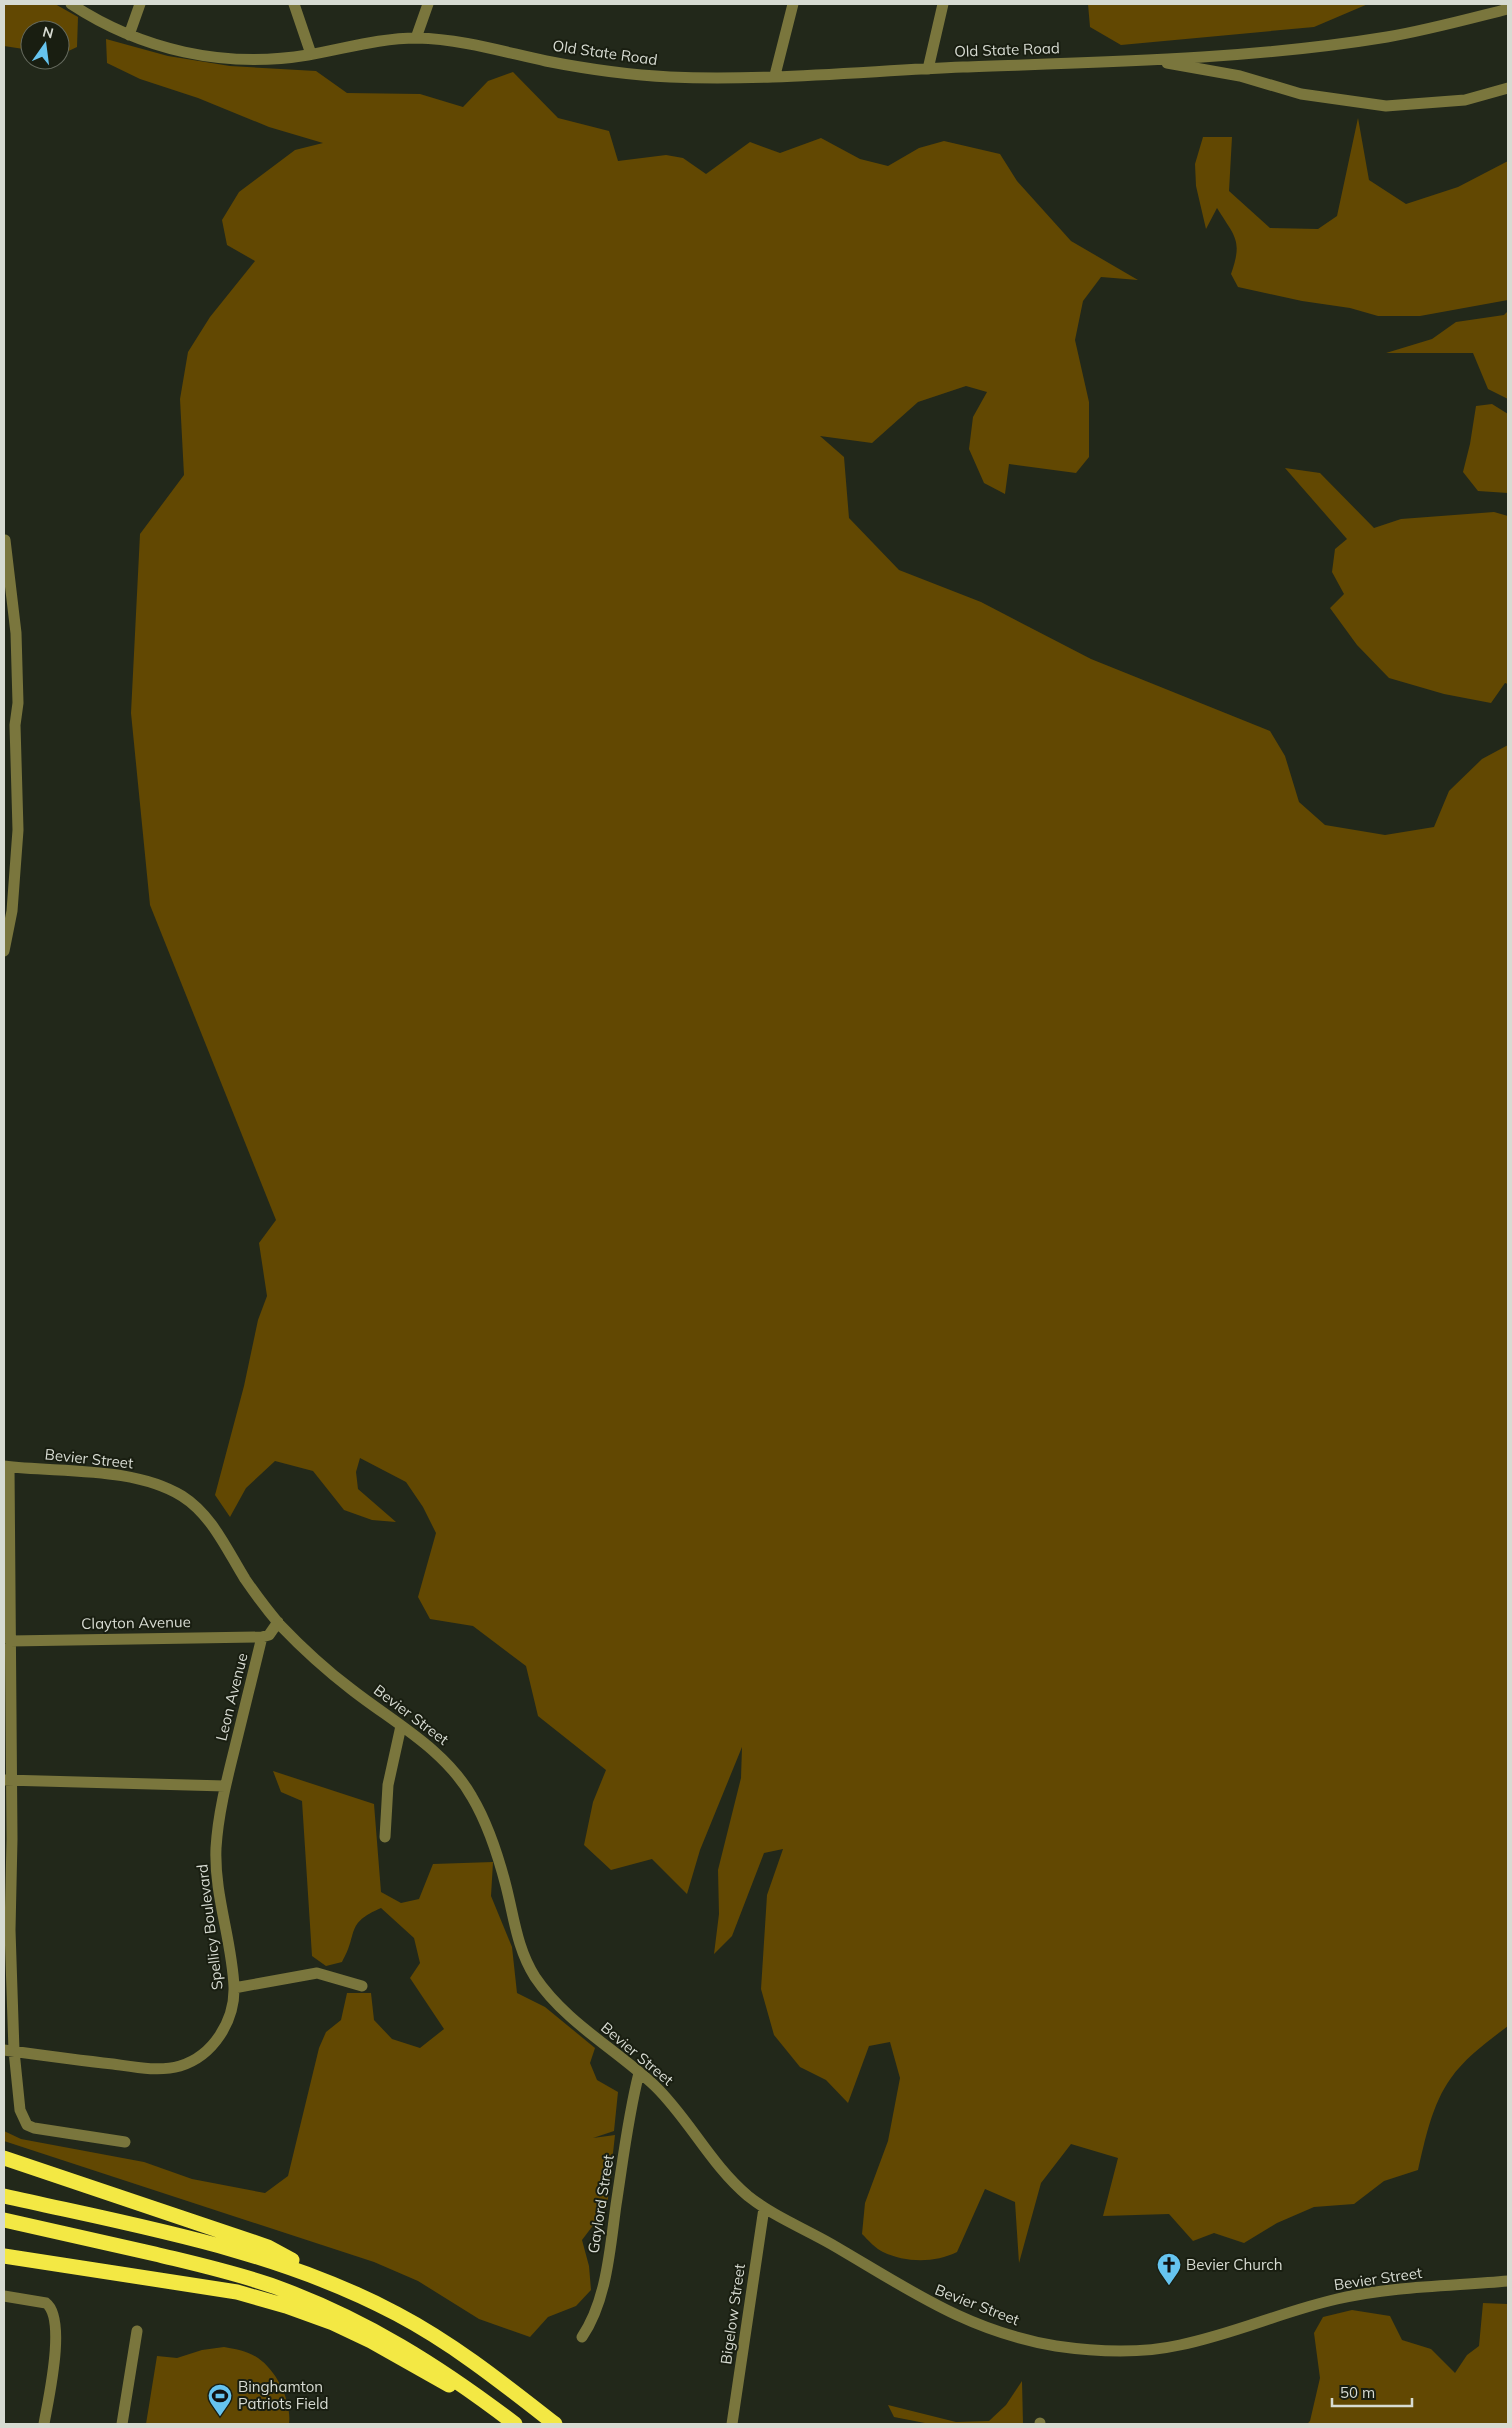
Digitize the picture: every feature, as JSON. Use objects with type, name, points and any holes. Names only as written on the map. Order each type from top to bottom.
[{"type":"highway","points":[[4,2158],[268,2246],[344,2288],[398,2314],[449,2345],[555,2424]]},
{"type":"highway","points":[[4,2196],[232,2248],[288,2266],[344,2288]]},
{"type":"highway","points":[[4,2220],[180,2260],[273,2286],[335,2311],[381,2333],[443,2370],[515,2424]]},
{"type":"highway","points":[[4,2256],[237,2292],[286,2306],[333,2323],[371,2341],[497,2410]]},
{"type":"street","name":"Old State Road","points":[[70,4],[92,18],[129,35],[177,51],[209,58],[261,60],[311,54],[385,40],[416,38],[471,44],[547,61],[618,73],[670,77],[775,75],[1151,60],[1271,52],[1362,41],[1413,32],[1508,9]]},
{"type":"street","points":[[129,35],[140,4]]},
{"type":"street","points":[[294,4],[311,54]]},
{"type":"street","points":[[416,38],[428,4]]},
{"type":"street","points":[[775,75],[793,4]]},
{"type":"street","points":[[928,69],[943,4]]},
{"type":"street","name":"Old State Road","points":[[1151,60],[1240,76],[1301,94],[1386,106],[1465,100],[1508,88]]},
{"type":"street","points":[[4,950],[12,910],[18,830],[15,725],[18,702],[16,632],[5,540]]},
{"type":"street","points":[[6,1466],[10,1641],[8,1780],[9,2050],[20,2110],[27,2125],[34,2128],[125,2142]]},
{"type":"street","name":"Bevier Street","points":[[6,1466],[152,1482],[183,1496],[197,1508],[213,1527],[246,1580],[278,1622],[343,1682],[441,1757],[470,1792],[489,1833],[505,1882],[520,1946],[535,1977],[556,2003],[665,2097],[734,2182],[764,2208],[946,2312],[1015,2336],[1049,2344],[1108,2351],[1155,2350],[1202,2340],[1312,2305],[1353,2295],[1399,2289],[1508,2281]]},
{"type":"street","name":"Leon Avenue","points":[[226,1786],[262,1637],[269,1635],[278,1622]]},
{"type":"street","name":"Clayton Avenue","points":[[10,1641],[262,1637]]},
{"type":"street","points":[[385,1837],[388,1785],[401,1726]]},
{"type":"street","points":[[8,1780],[226,1786]]},
{"type":"street","name":"Spellicy Boulevard","points":[[9,2050],[153,2069],[178,2066],[197,2058],[212,2046],[228,2019],[234,1988],[216,1870],[216,1847],[226,1786]]},
{"type":"street","points":[[234,1988],[317,1973],[362,1986]]},
{"type":"street","name":"Gaylord Street","points":[[582,2337],[597,2309],[604,2276],[629,2113],[639,2073]]},
{"type":"street","name":"Bigelow Street","points":[[732,2424],[764,2208]]},
{"type":"street","points":[[4,2296],[46,2303],[51,2307],[55,2316],[54,2362],[44,2424]]},
{"type":"street","points":[[122,2424],[137,2331]]},
{"type":"shaded area","points":[[4,4],[55,4],[78,17],[77,47],[70,50],[70,20],[20,20],[20,48],[4,46]]},
{"type":"shaded area","points":[[1088,4],[1368,4],[1314,27],[1121,45],[1090,27]]},
{"type":"shaded area","points":[[106,39],[168,56],[230,66],[316,71],[347,93],[420,94],[463,107],[488,81],[513,72],[558,118],[609,131],[618,161],[666,155],[683,158],[706,174],[750,142],[780,153],[821,138],[860,159],[888,166],[919,148],[944,141],[1000,154],[1017,181],[1071,241],[1138,280],[1101,277],[1083,301],[1075,340],[1089,402],[1089,457],[1076,473],[1009,464],[1005,494],[984,483],[969,449],[973,417],[987,392],[966,386],[918,402],[872,443],[820,436],[844,457],[849,518],[899,570],[981,602],[1091,659],[1270,731],[1285,756],[1299,802],[1325,825],[1385,835],[1434,827],[1449,791],[1482,759],[1508,745],[1508,2026],[1470,2057],[1444,2088],[1430,2122],[1418,2170],[1384,2181],[1354,2204],[1314,2207],[1277,2223],[1244,2243],[1214,2233],[1193,2241],[1169,2214],[1103,2216],[1118,2158],[1071,2144],[1041,2183],[1019,2263],[1015,2202],[985,2189],[957,2252],[930,2260],[911,2260],[880,2251],[862,2234],[865,2203],[888,2141],[900,2078],[890,2042],[869,2046],[848,2103],[826,2080],[800,2067],[774,2035],[761,1989],[767,1895],[783,1849],[764,1853],[732,1936],[714,1954],[719,1914],[718,1870],[741,1778],[742,1747],[700,1850],[687,1894],[652,1859],[611,1870],[584,1845],[593,1802],[606,1770],[538,1716],[526,1666],[473,1626],[430,1619],[418,1597],[436,1533],[423,1507],[406,1482],[360,1458],[356,1472],[358,1489],[396,1522],[372,1520],[344,1510],[313,1471],[275,1461],[246,1488],[230,1517],[215,1495],[244,1386],[258,1320],[267,1296],[259,1243],[276,1220],[150,905],[131,713],[140,534],[184,475],[180,399],[188,352],[210,317],[255,261],[227,245],[222,220],[239,192],[295,150],[323,143],[269,127],[198,98],[140,79],[107,63]]},
{"type":"shaded area","points":[[1358,118],[1369,180],[1406,204],[1458,187],[1508,161],[1508,300],[1420,316],[1378,316],[1350,308],[1302,301],[1238,287],[1231,274],[1235,263],[1237,246],[1233,233],[1217,208],[1206,229],[1196,186],[1195,164],[1203,137],[1232,137],[1229,191],[1270,228],[1318,229],[1337,216]]},
{"type":"shaded area","points":[[1508,311],[1508,399],[1488,389],[1473,353],[1386,353],[1432,339],[1456,322],[1504,315]]},
{"type":"shaded area","points":[[1492,404],[1508,414],[1508,493],[1478,491],[1463,472],[1476,406]]},
{"type":"shaded area","points":[[1285,468],[1320,473],[1374,528],[1401,519],[1494,512],[1508,516],[1508,684],[1505,683],[1491,703],[1444,694],[1389,678],[1357,645],[1330,608],[1344,594],[1332,572],[1335,549],[1347,539]]},
{"type":"shaded area","points":[[273,1771],[374,1804],[381,1892],[401,1903],[419,1899],[433,1864],[493,1862],[491,1896],[512,1947],[517,1993],[545,2007],[595,2048],[590,2063],[597,2080],[618,2092],[614,2131],[593,2138],[615,2135],[607,2207],[582,2240],[589,2266],[591,2290],[576,2306],[548,2317],[530,2337],[479,2319],[418,2281],[374,2262],[4,2141],[4,2131],[21,2139],[144,2162],[192,2179],[265,2193],[288,2176],[319,2048],[326,2032],[341,2020],[347,1993],[371,1993],[374,2020],[392,2039],[420,2048],[444,2029],[410,1978],[420,1963],[414,1938],[381,1908],[369,1914],[357,1924],[342,1962],[326,1966],[312,1956],[302,1801],[281,1792]]},
{"type":"shaded area","points":[[1483,2303],[1507,2304],[1508,2424],[1307,2424],[1310,2421],[1320,2378],[1314,2333],[1323,2317],[1352,2310],[1390,2316],[1402,2340],[1431,2349],[1455,2373],[1467,2355],[1479,2346]]},
{"type":"shaded area","points":[[224,2347],[258,2358],[271,2371],[286,2397],[289,2424],[146,2424],[157,2356],[177,2358],[202,2350]]},
{"type":"shaded area","points":[[1022,2381],[1023,2424],[930,2424],[894,2417],[888,2405],[956,2422],[989,2421],[1006,2405]]},
{"type":"place","name":"Bevier Church","points":[[1169,2286]]},
{"type":"place","name":"Binghamton Patriots Field","points":[[220,2417]]}]
